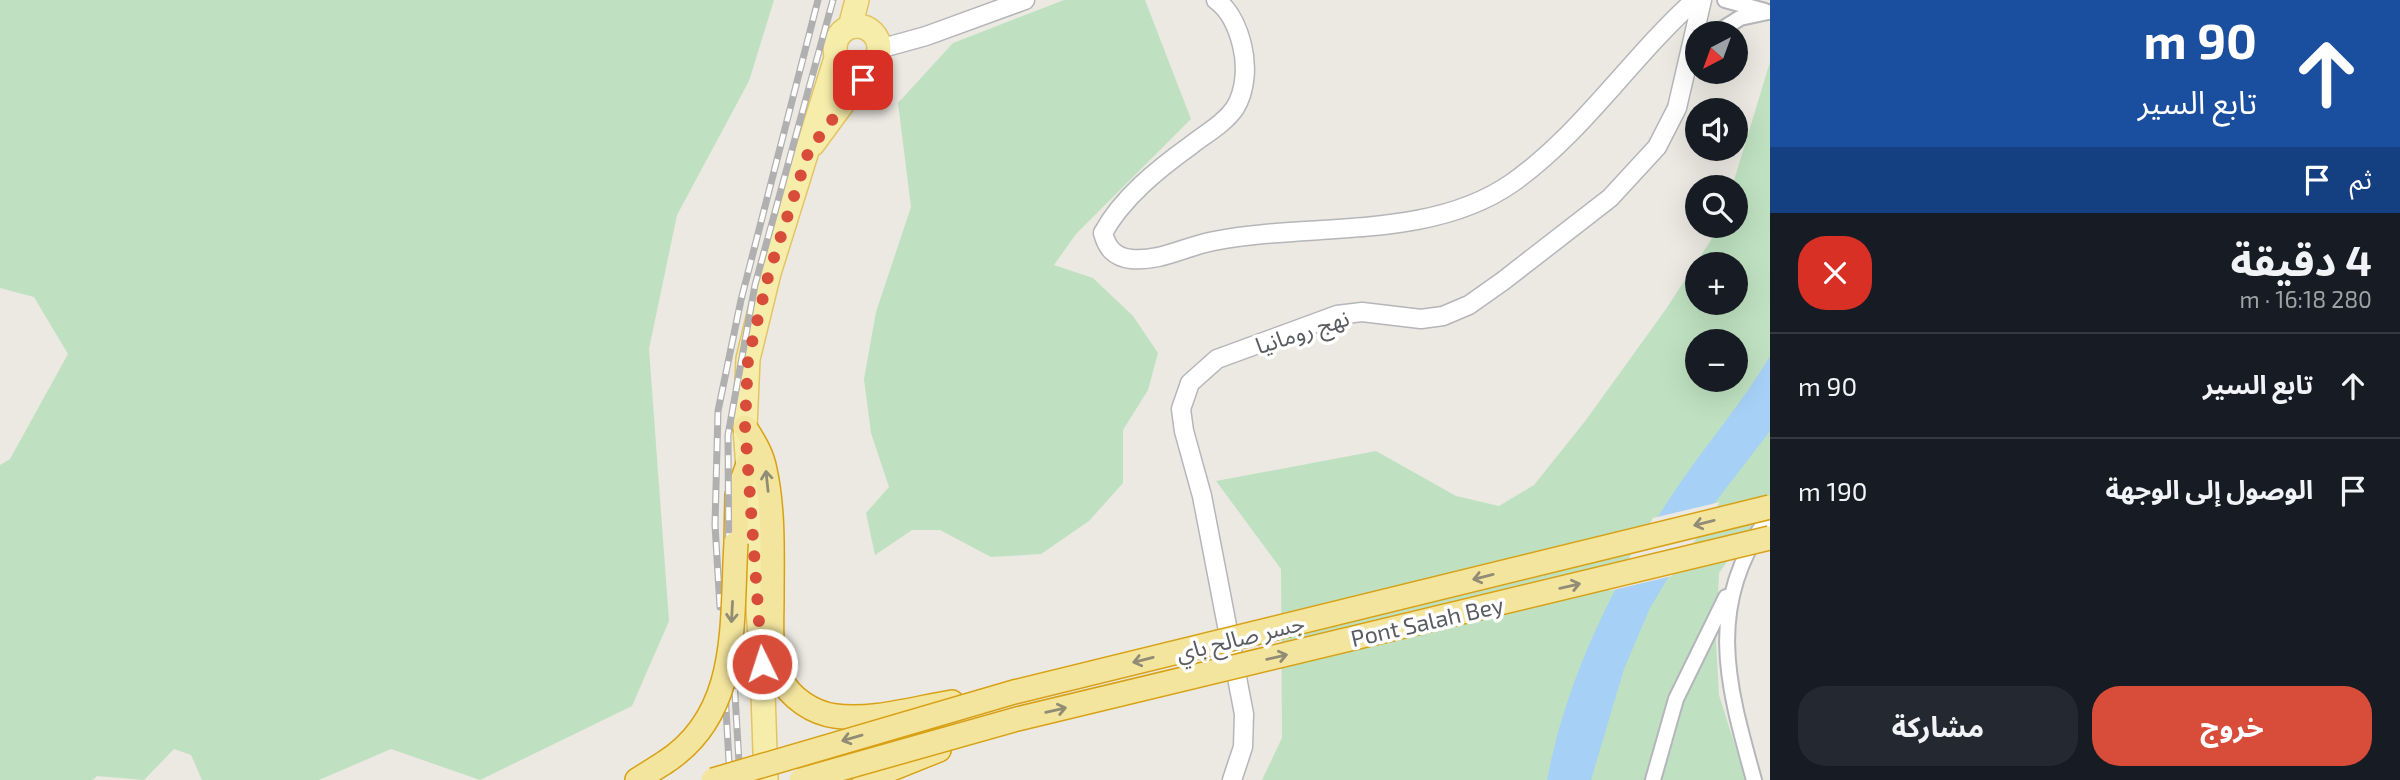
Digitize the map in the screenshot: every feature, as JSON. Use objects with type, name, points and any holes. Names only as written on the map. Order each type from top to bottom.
[{"type":"highway","points":[[745,426],[758,447],[766,472],[772,540],[772,627],[775,662],[787,688],[806,706],[835,716],[860,716],[1014,692]]},
{"type":"highway","points":[[637,780],[685,748],[702,729],[722,692],[730,663],[737,495],[748,464]]},
{"type":"highway","name":"جسر صالح باي","points":[[713,780],[1014,692],[1770,507]]},
{"type":"highway","name":"Pont Salah Bey","points":[[801,780],[1017,719],[1770,538]]},
{"type":"highway","points":[[864,780],[1017,719]]},
{"type":"main road","points":[[766,780],[745,426],[748,359],[757,316],[836,58],[836,39],[850,27],[858,0]]},
{"type":"main road","points":[[809,150],[875,57],[873,33],[862,27],[850,27]]},
{"type":"main road","points":[[836,58],[852,70],[875,57]]},
{"type":"street","points":[[875,57],[1025,0]]},
{"type":"street","points":[[1216,0],[1235,24]]},
{"type":"street","points":[[1234,0],[1235,24],[1245,57],[1244,81],[1236,106],[1225,120],[1177,155],[1122,206],[1103,233],[1107,246],[1114,253],[1130,259],[1152,258],[1213,241],[1411,219],[1445,214],[1478,203],[1538,162],[1584,118],[1657,34],[1695,0]]},
{"type":"street","name":"نهج رومانيا","points":[[1232,780],[1243,747],[1244,714],[1202,496],[1182,423],[1184,396],[1190,383],[1217,359],[1337,315],[1362,312],[1430,319],[1469,305],[1610,198],[1639,169],[1668,131],[1684,79],[1702,0]]},
{"type":"street","points":[[1725,0],[1769,12]]},
{"type":"street","points":[[1735,21],[1769,12]]},
{"type":"street","points":[[1653,780],[1676,699],[1755,535],[1770,514]]},
{"type":"street","points":[[1736,577],[1728,608],[1727,652],[1733,705],[1754,780]]},
{"type":"green space","points":[[0,0],[774,0],[749,81],[677,215],[649,349],[669,621],[632,706],[480,780],[391,749],[319,780],[202,780],[191,755],[174,749],[144,780],[97,776],[93,780],[0,780],[0,465],[10,459],[68,354],[34,297],[0,288]]},
{"type":"green space","points":[[1064,0],[1145,0],[1191,119],[1076,234],[1054,265],[1093,278],[1133,316],[1158,353],[1148,390],[1123,430],[1123,483],[1089,521],[1041,554],[991,557],[940,530],[912,530],[875,555],[866,513],[889,487],[871,433],[864,379],[876,312],[911,207],[898,103],[953,43]]},
{"type":"green space","points":[[1770,62],[1770,501],[1719,573],[1716,641],[1719,695],[1746,780],[1262,780],[1282,738],[1281,569],[1216,481],[1376,451],[1456,496],[1499,506],[1534,485],[1586,420],[1685,280],[1685,315],[1748,315],[1748,252],[1703,252],[1712,238],[1748,238],[1748,175],[1736,175],[1740,161],[1748,161],[1748,134]]},
{"type":"water","points":[[1770,356],[1770,431],[1707,513],[1650,608],[1624,669],[1591,780],[1547,780],[1568,701],[1615,590],[1678,486]]},
{"type":"pier","points":[[1720,502],[1672,576],[1609,591],[1653,518]]},
{"type":"railway","points":[[720,607],[715,525],[718,411],[741,300],[818,0]]},
{"type":"railway","points":[[740,780],[729,591],[728,435],[755,285],[833,0]]},
{"type":"railway","points":[[724,673],[730,780]]},
{"type":"route","points":[[762,664],[745,426],[748,359],[769,273],[809,150],[863,80]]}]
